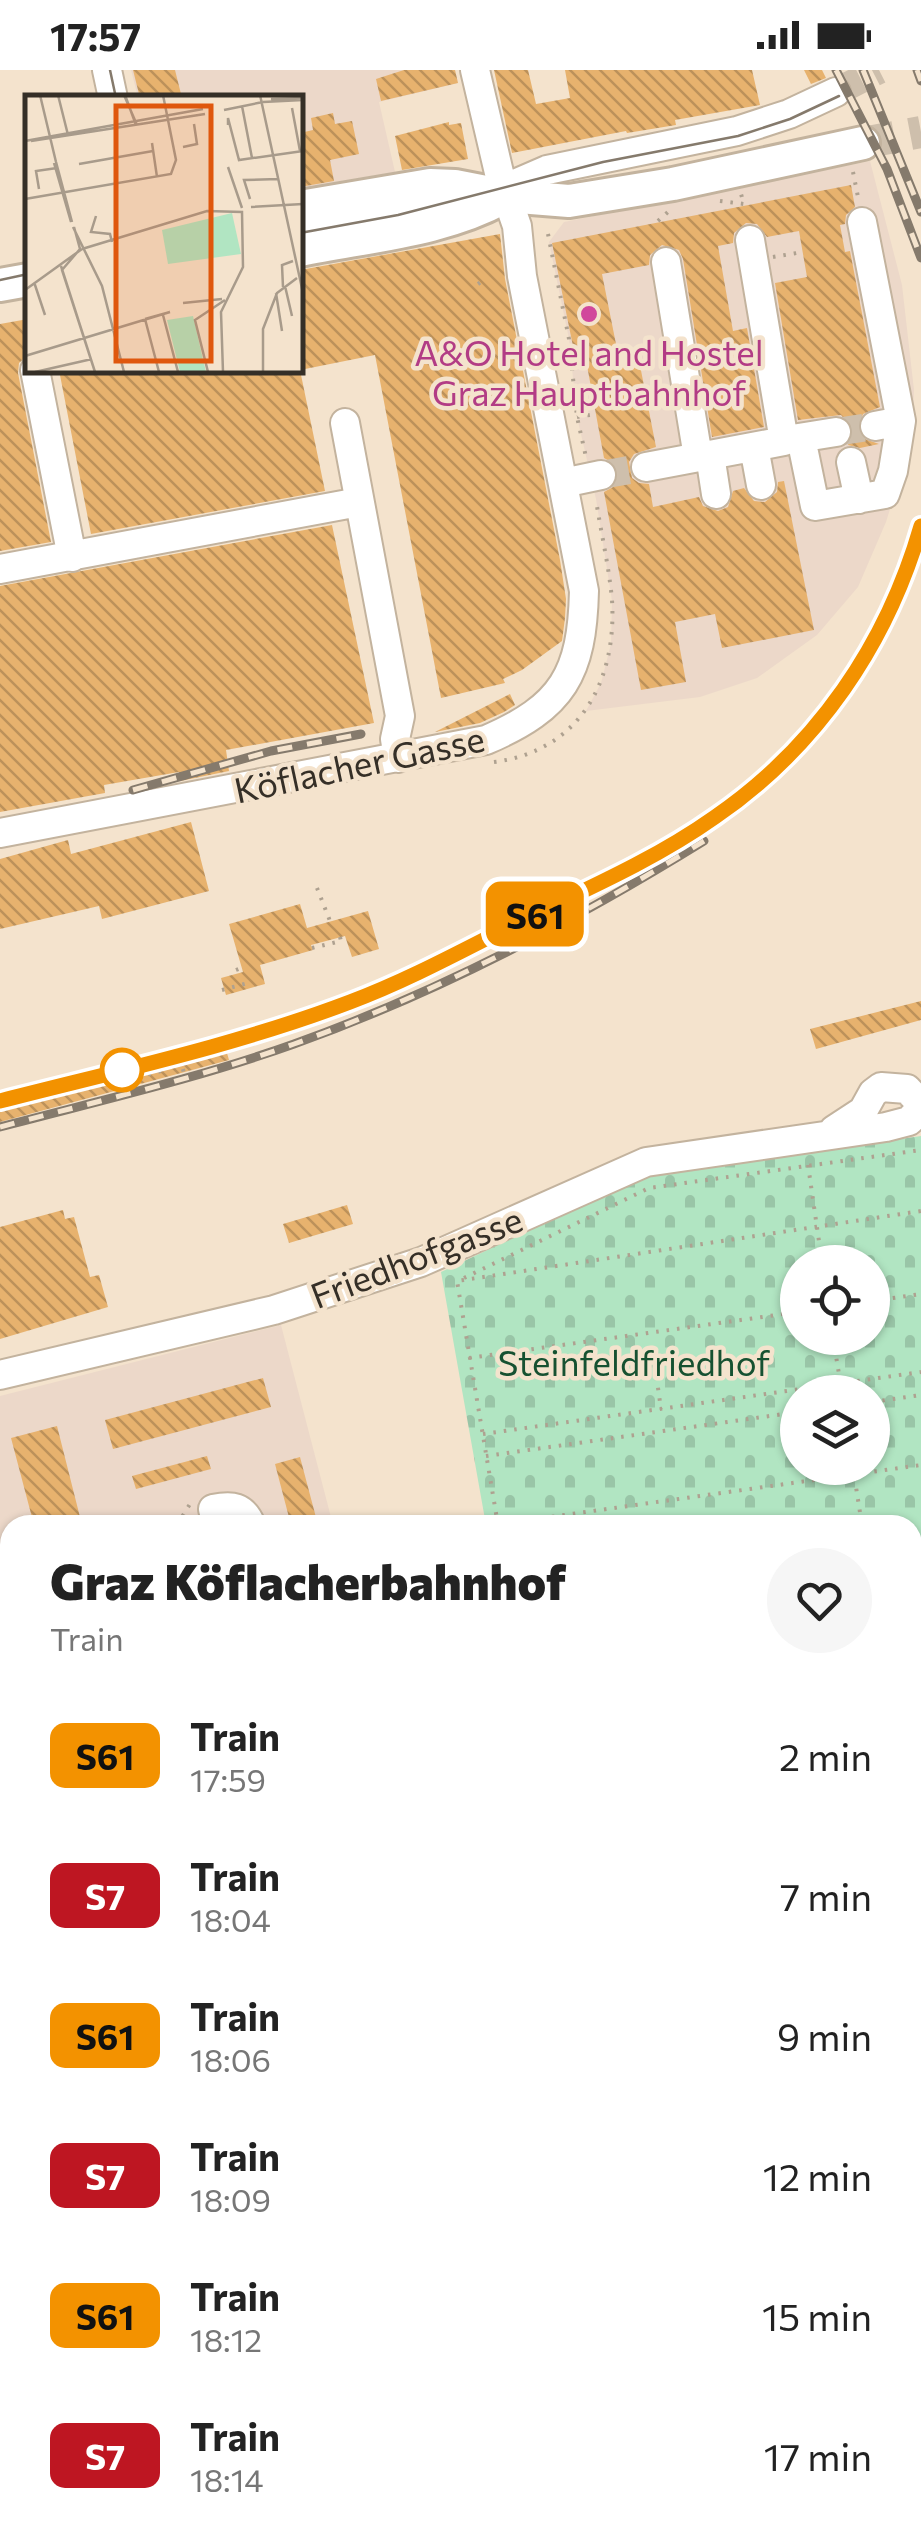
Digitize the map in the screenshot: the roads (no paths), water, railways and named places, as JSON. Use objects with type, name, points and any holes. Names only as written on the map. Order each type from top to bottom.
[{"type":"main road","points":[[302,207],[430,185],[569,202],[858,155]]},
{"type":"main road","points":[[302,250],[439,223],[475,213],[506,196]]},
{"type":"main road","points":[[0,285],[25,281]]},
{"type":"street","points":[[107,70],[112,95]]},
{"type":"street","name":"Köflacher Gasse","points":[[0,833],[486,740],[527,723],[550,701],[570,671],[583,623],[584,591],[522,276],[517,226],[506,196],[476,70]]},
{"type":"street","points":[[302,228],[434,203],[506,196],[517,183],[546,170],[737,131],[789,114],[836,92]]},
{"type":"street","points":[[752,250],[793,439],[815,506],[885,494],[893,471],[862,222]]},
{"type":"street","points":[[666,262],[704,456],[716,494]]},
{"type":"street","points":[[35,372],[72,557]]},
{"type":"street","points":[[345,423],[400,716],[395,739],[398,758]]},
{"type":"street","points":[[646,467],[836,432]]},
{"type":"street","points":[[754,446],[761,485]]},
{"type":"street","points":[[852,462],[858,499]]},
{"type":"street","points":[[563,483],[601,475]]},
{"type":"street","points":[[0,569],[359,502]]},
{"type":"street","name":"Friedhofgasse","points":[[0,1376],[274,1310],[421,1262],[646,1162],[898,1124],[909,1121],[921,1106],[907,1088],[881,1087],[863,1111],[830,1133]]},
{"type":"street","points":[[215,1515],[230,1505],[240,1508],[245,1515]]},
{"type":"tunnel","points":[[836,92],[879,70]]},
{"type":"tunnel","points":[[863,143],[921,132]]},
{"type":"tunnel","points":[[836,432],[875,426]]},
{"type":"tunnel","points":[[601,475],[646,467]]},
{"type":"tram line","points":[[110,70],[115,95]]},
{"type":"tram line","points":[[302,233],[398,215],[603,162],[738,136],[790,119],[839,96]]},
{"type":"tram line","points":[[0,280],[25,275]]},
{"type":"railway","points":[[836,70],[887,169],[921,258]]},
{"type":"railway","points":[[863,70],[921,212]]},
{"type":"railway","points":[[917,70],[921,81]]},
{"type":"railway","points":[[0,1102],[220,1044],[350,1002],[444,960],[666,845],[724,808],[776,766],[822,719],[862,665],[895,601],[921,526]]},
{"type":"railway","points":[[133,790],[271,751],[361,734]]},
{"type":"railway","points":[[0,1127],[222,1068],[347,1024],[504,953],[704,841]]},
{"type":"train","name":"S61","points":[[0,1101],[250,1035],[350,1002],[560,902],[715,818],[783,762],[856,673],[888,616],[921,526]]},
{"type":"place","name":"A&O Hotel and Hostel Graz Hauptbahnhof","points":[[589,314]]},
{"type":"park label","name":"Steinfeldfriedhof","points":[[634,1361]]}]
